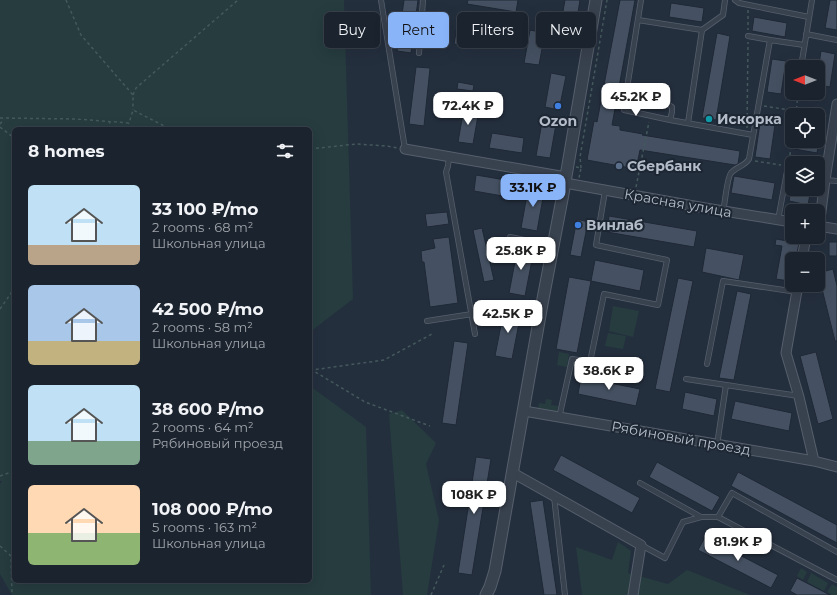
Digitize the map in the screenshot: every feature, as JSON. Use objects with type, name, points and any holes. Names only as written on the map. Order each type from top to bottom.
[{"type":"street","points":[[486,595],[495,571],[596,0]]},
{"type":"street","points":[[825,174],[837,104]]},
{"type":"street","name":"Красная улица","points":[[405,149],[565,180],[605,191],[785,221]]},
{"type":"street","points":[[825,228],[837,229]]},
{"type":"street","points":[[796,292],[786,353],[799,396],[814,461]]},
{"type":"street","name":"Рябиновый проезд","points":[[524,411],[814,461],[837,467]]},
{"type":"street","points":[[513,473],[641,545],[633,595]]},
{"type":"lane","points":[[382,0],[405,149]]},
{"type":"lane","points":[[419,53],[424,0]]},
{"type":"lane","points":[[641,0],[624,110],[753,135]]},
{"type":"lane","points":[[688,123],[702,30],[722,15],[725,0]]},
{"type":"lane","points":[[735,0],[739,3],[809,16]]},
{"type":"lane","points":[[801,60],[812,0]]},
{"type":"lane","points":[[638,20],[702,30]]},
{"type":"lane","points":[[806,34],[837,40]]},
{"type":"lane","points":[[748,36],[804,45]]},
{"type":"lane","points":[[724,211],[730,176],[735,170],[747,163],[749,160],[770,40]]},
{"type":"lane","points":[[626,96],[669,105],[672,107],[670,120]]},
{"type":"lane","points":[[449,157],[446,172],[475,334]]},
{"type":"lane","points":[[825,174],[837,181]]},
{"type":"lane","points":[[778,220],[785,188]]},
{"type":"lane","points":[[559,418],[572,359],[590,362],[604,294],[658,305],[666,260],[596,245],[605,191]]},
{"type":"lane","points":[[510,237],[553,246]]},
{"type":"lane","points":[[707,364],[723,281],[785,287]]},
{"type":"lane","points":[[427,321],[472,314]]},
{"type":"lane","points":[[686,379],[799,396]]},
{"type":"lane","points":[[717,444],[726,385]]},
{"type":"lane","points":[[640,483],[701,517]]},
{"type":"lane","points":[[718,517],[732,493],[837,552]]},
{"type":"lane","points":[[554,496],[565,595]]},
{"type":"lane","points":[[641,545],[665,558],[683,522],[701,517],[718,517],[837,580]]},
{"type":"path","points":[[66,0],[81,35],[133,95]]},
{"type":"path","points":[[126,127],[133,110],[133,95],[136,88],[238,0]]},
{"type":"path","points":[[580,168],[580,157],[607,0]]},
{"type":"path","points":[[747,4],[747,134]]},
{"type":"path","points":[[758,105],[785,109]]},
{"type":"path","points":[[133,110],[166,127]]},
{"type":"path","points":[[825,115],[835,117]]},
{"type":"path","points":[[634,195],[650,116]]},
{"type":"path","points":[[0,118],[76,119],[129,123]]},
{"type":"path","points":[[0,124],[5,119]]},
{"type":"path","points":[[108,127],[110,122]]},
{"type":"path","points":[[0,127],[12,136]]},
{"type":"path","points":[[312,149],[356,144],[387,146]]},
{"type":"path","points":[[749,160],[785,165]]},
{"type":"path","points":[[0,309],[12,292]]},
{"type":"path","points":[[312,370],[384,360],[432,334]]},
{"type":"path","points":[[312,371],[365,402],[430,426]]},
{"type":"path","points":[[0,476],[12,472]]},
{"type":"path","points":[[0,546],[11,556],[12,595]]},
{"type":"path","points":[[431,595],[444,565]]},
{"type":"green space","points":[[0,0],[344,0],[344,12],[324,12],[324,48],[345,48],[353,299],[312,330],[312,127],[12,127],[12,583],[312,583],[312,387],[366,427],[371,595],[12,595],[0,574],[0,484],[2,481],[0,481]]},
{"type":"green space","points":[[613,306],[639,311],[633,337],[609,331]]},
{"type":"green space","points":[[608,333],[626,336],[623,349],[605,346]]},
{"type":"green space","points":[[559,352],[569,354],[567,367],[557,365]]},
{"type":"green space","points":[[546,399],[552,400],[551,405],[558,406],[557,412],[538,408],[539,403],[545,404]]},
{"type":"green space","points":[[402,410],[436,443],[426,464],[439,520],[427,595],[403,595],[389,414]]},
{"type":"green space","points":[[618,542],[631,551],[628,573],[668,584],[687,570],[750,595],[582,595],[576,547],[612,560]]},
{"type":"green space","points":[[801,568],[807,572],[803,580],[797,576]]},
{"type":"green space","points":[[811,573],[828,583],[824,591],[807,582]]},
{"type":"green space","points":[[832,584],[837,587],[837,595],[832,595],[827,592]]},
{"type":"building","points":[[404,0],[418,0],[416,12],[402,12]]},
{"type":"building","points":[[468,0],[518,0],[516,12],[467,4]]},
{"type":"building","points":[[565,0],[580,0],[578,12],[563,12]]},
{"type":"building","points":[[620,0],[635,0],[612,125],[620,126],[620,130],[643,134],[642,135],[740,151],[738,164],[735,165],[640,150],[636,169],[587,160],[594,121],[597,122]]},
{"type":"building","points":[[830,0],[837,0],[837,30],[825,28]]},
{"type":"building","points":[[671,3],[704,8],[702,22],[669,17]]},
{"type":"building","points":[[754,17],[787,23],[785,37],[752,31]]},
{"type":"building","points":[[457,27],[457,45],[454,44]]},
{"type":"building","points":[[530,30],[536,31],[536,48],[542,48],[539,65],[524,63],[527,48],[528,48]]},
{"type":"building","points":[[717,33],[730,36],[716,120],[702,118]]},
{"type":"building","points":[[397,48],[412,48],[411,53],[397,51]]},
{"type":"building","points":[[821,51],[835,54],[830,87],[825,86],[825,60],[820,60]]},
{"type":"building","points":[[772,59],[785,61],[781,94],[767,92]]},
{"type":"building","points":[[416,67],[430,68],[424,126],[409,124]]},
{"type":"building","points":[[551,73],[566,76],[559,110],[545,107]]},
{"type":"building","points":[[458,82],[474,85],[473,91],[457,89]]},
{"type":"building","points":[[464,108],[479,110],[473,144],[458,142]]},
{"type":"building","points":[[542,122],[556,124],[550,158],[536,156]]},
{"type":"building","points":[[760,123],[775,125],[770,159],[755,157]]},
{"type":"building","points":[[492,133],[524,138],[522,153],[489,148]]},
{"type":"building","points":[[794,148],[818,148],[817,153]]},
{"type":"building","points":[[476,175],[517,182],[514,198],[474,191]]},
{"type":"building","points":[[734,176],[775,183],[772,200],[731,193]]},
{"type":"building","points":[[529,184],[545,187],[537,231],[521,228]]},
{"type":"building","points":[[790,196],[810,196],[808,204],[789,201]]},
{"type":"building","points":[[447,212],[449,224],[427,227],[425,214]]},
{"type":"building","points":[[609,216],[697,231],[694,247],[607,232]]},
{"type":"building","points":[[577,219],[588,222],[581,257],[570,255]]},
{"type":"building","points":[[482,228],[494,280],[484,282],[473,230]]},
{"type":"building","points":[[449,237],[458,303],[430,307],[424,262],[422,262],[421,251],[435,248],[433,239]]},
{"type":"building","points":[[776,239],[785,241],[785,244],[799,244],[797,252],[785,252],[785,280],[776,279],[782,246],[775,245]]},
{"type":"building","points":[[829,242],[837,242],[837,256],[829,256]]},
{"type":"building","points":[[518,246],[534,250],[525,296],[509,293]]},
{"type":"building","points":[[706,248],[744,255],[739,280],[702,272]]},
{"type":"building","points":[[595,260],[644,270],[640,291],[591,281]]},
{"type":"building","points":[[833,269],[837,286],[837,341],[835,341],[823,292],[825,292],[825,271]]},
{"type":"building","points":[[569,277],[591,281],[577,353],[556,349]]},
{"type":"building","points":[[678,278],[693,281],[670,392],[655,389]]},
{"type":"building","points":[[737,291],[751,294],[734,380],[719,378]]},
{"type":"building","points":[[504,310],[521,313],[512,359],[495,356]]},
{"type":"building","points":[[454,341],[468,343],[456,425],[442,423]]},
{"type":"building","points":[[816,352],[833,419],[818,424],[800,356]]},
{"type":"building","points":[[581,377],[640,389],[636,406],[578,394]]},
{"type":"building","points":[[685,392],[717,399],[714,416],[682,409]]},
{"type":"building","points":[[735,401],[792,413],[789,431],[731,419]]},
{"type":"building","points":[[561,455],[640,498],[632,513],[553,470]]},
{"type":"building","points":[[476,457],[491,459],[472,575],[458,573]]},
{"type":"building","points":[[657,462],[720,497],[712,511],[649,477]]},
{"type":"building","points":[[738,472],[837,525],[837,543],[731,486]]},
{"type":"building","points":[[543,500],[557,595],[544,595],[530,502]]},
{"type":"building","points":[[705,537],[778,575],[771,588],[698,550]]},
{"type":"building","points":[[797,578],[830,595],[797,595],[790,591]]},
{"type":"place","name":"Ozon","points":[[558,106]]},
{"type":"place","name":"Искорка","points":[[709,119]]},
{"type":"place","name":"Сбербанк","points":[[619,166]]},
{"type":"place","name":"Винлаб","points":[[578,225]]}]
